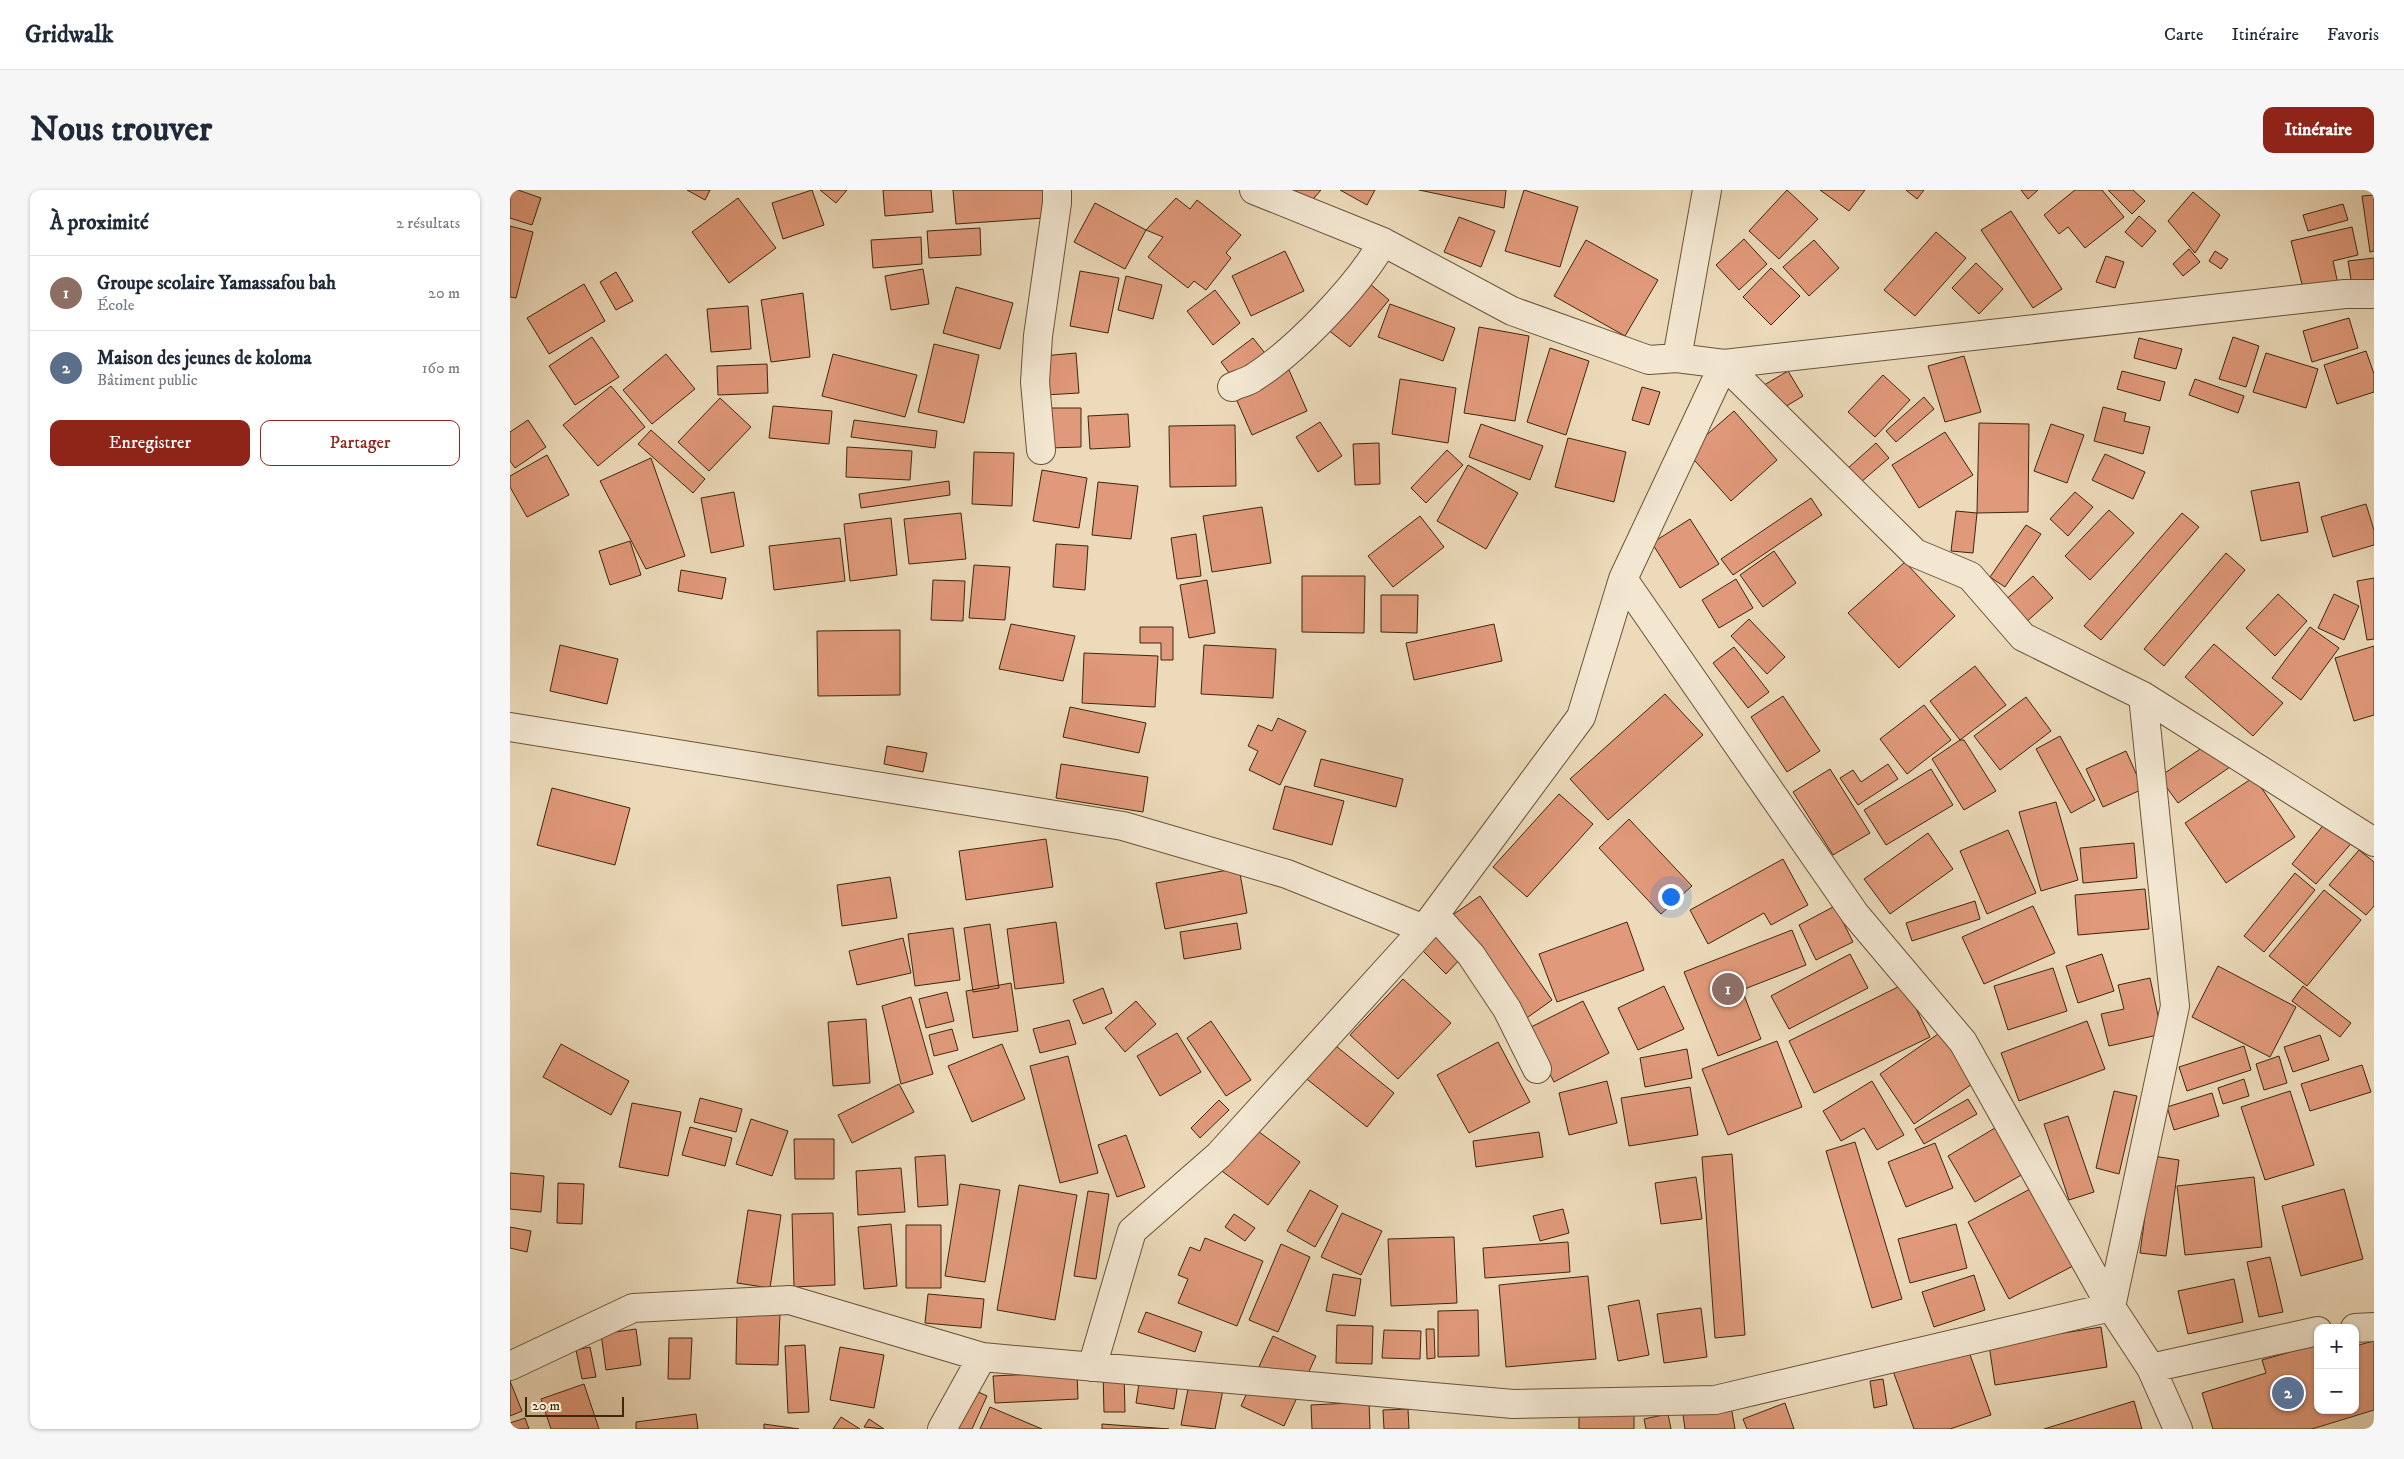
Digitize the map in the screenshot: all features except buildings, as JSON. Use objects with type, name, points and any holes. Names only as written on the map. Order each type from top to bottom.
[{"type":"street","points":[[1041,450],[1035,382],[1038,336],[1057,202],[1057,190]]},
{"type":"street","points":[[1254,190],[1383,242],[1512,311],[1650,360],[1677,358],[1724,364],[2345,294],[2374,294]]},
{"type":"street","points":[[1677,358],[1707,190]]},
{"type":"street","points":[[1232,387],[1252,379],[1303,339],[1371,263],[1383,242]]},
{"type":"street","points":[[1092,1367],[1132,1231],[1218,1155],[1429,922],[1581,717],[1623,579],[1724,364]]},
{"type":"street","points":[[1724,364],[1915,553],[1970,576],[2023,637],[2143,696],[2374,842]]},
{"type":"street","points":[[1623,579],[1855,914],[1963,1042],[2111,1306],[2151,1368],[2178,1429]]},
{"type":"street","points":[[2111,1306],[2175,1006],[2143,696]]},
{"type":"street","points":[[510,728],[1123,826],[1287,874],[1429,922],[1471,955],[1507,1009],[1537,1069]]},
{"type":"street","points":[[510,1366],[633,1308],[790,1300],[982,1357],[1513,1404],[1715,1400],[2111,1306]]},
{"type":"street","points":[[2359,1328],[2374,1328]]},
{"type":"street","points":[[2151,1368],[2314,1332]]},
{"type":"street","points":[[942,1429],[982,1357]]},
{"type":"place","name":"Groupe scolaire Yamassafou bah","points":[[1728,989]]},
{"type":"place","name":"Maison des jeunes de koloma","points":[[2288,1393]]}]
